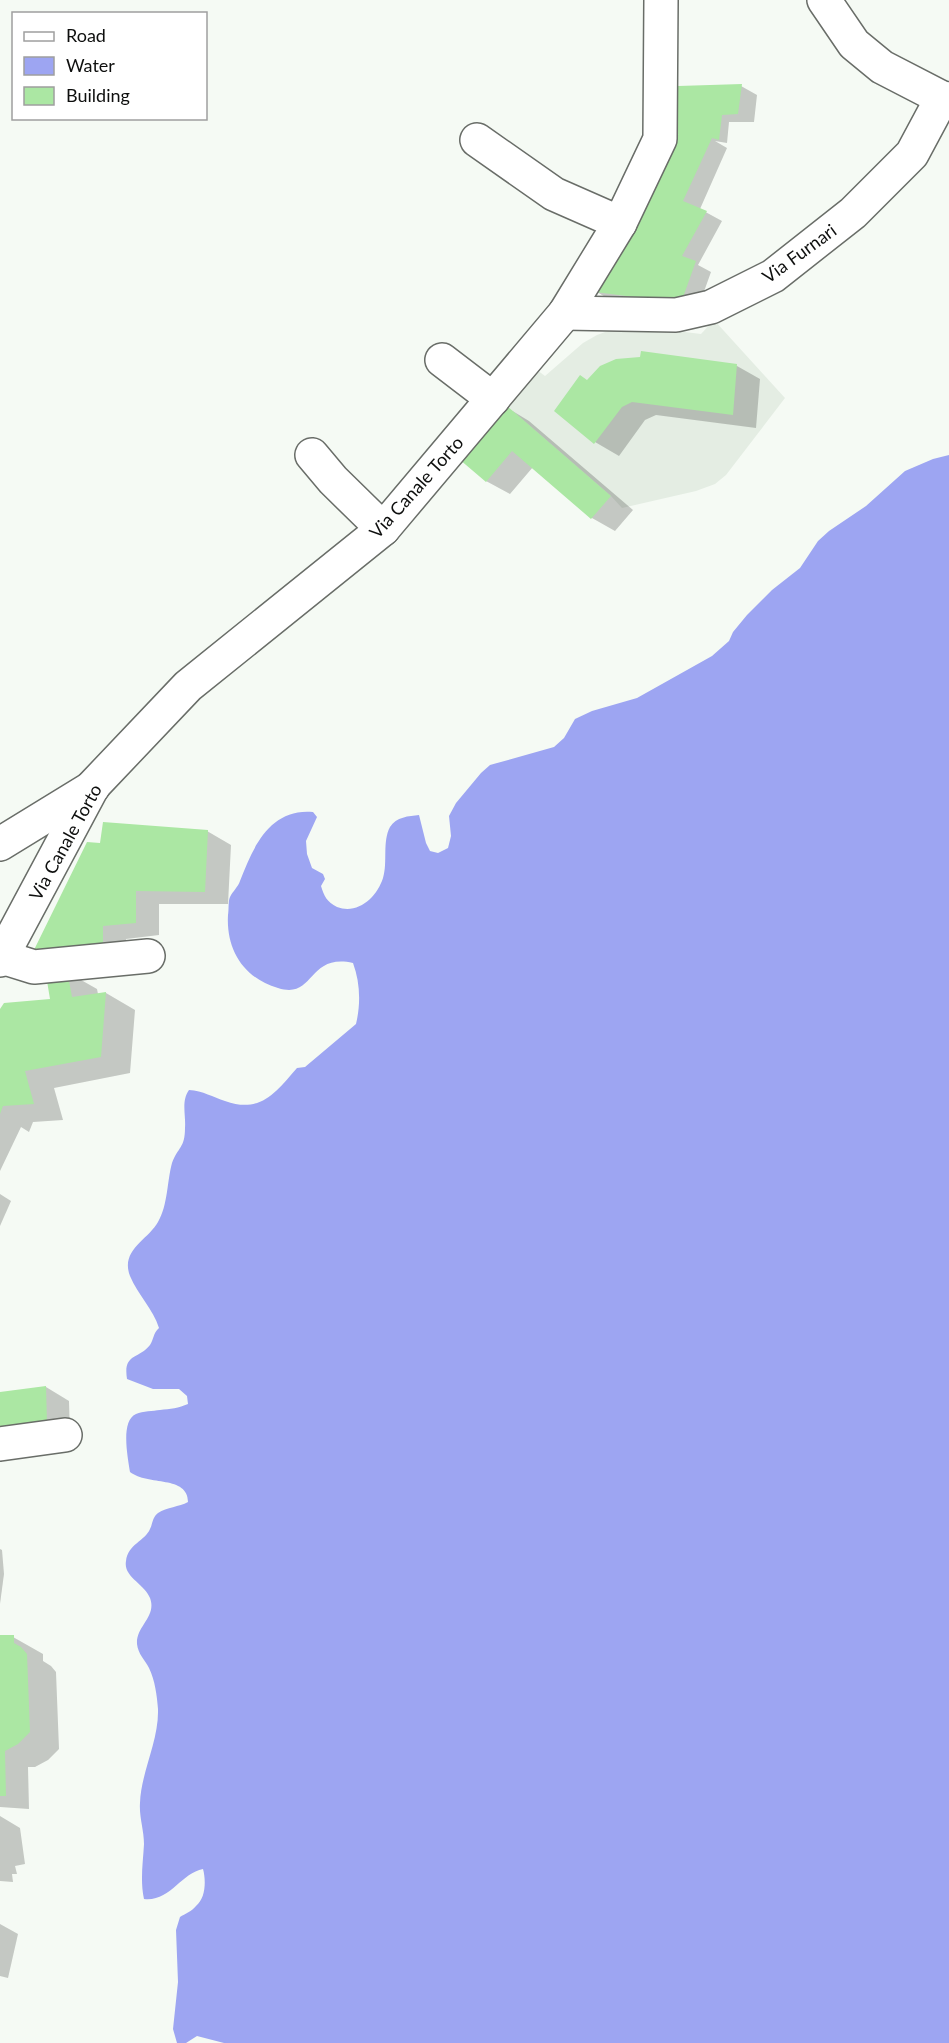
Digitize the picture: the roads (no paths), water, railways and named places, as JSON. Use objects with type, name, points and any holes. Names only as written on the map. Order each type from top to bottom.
[{"type":"street","name":"Via Canale Torto","points":[[1,959],[93,786],[188,686],[382,529],[565,314],[620,223],[660,139],[660,0]]},
{"type":"street","points":[[824,0],[854,44],[882,67],[946,98]]},
{"type":"street","name":"Via Furnari","points":[[565,314],[676,315],[711,308],[773,276],[853,213],[912,154],[946,98]]},
{"type":"street","points":[[477,140],[554,194],[620,223]]},
{"type":"street","points":[[442,360],[493,399]]},
{"type":"street","points":[[312,455],[333,480],[382,529]]},
{"type":"street","points":[[0,844],[93,786]]},
{"type":"street","points":[[1,959],[34,967],[148,956]]},
{"type":"street","points":[[0,1443],[65,1435]]},
{"type":"water","points":[[949,455],[949,2043],[224,2043],[197,2036],[186,2043],[177,2043],[173,2029],[178,1982],[176,1930],[180,1917],[193,1909],[202,1898],[205,1878],[203,1869],[188,1876],[161,1896],[144,1899],[142,1878],[144,1839],[140,1803],[143,1780],[156,1733],[158,1709],[153,1678],[137,1644],[140,1632],[151,1611],[150,1598],[128,1572],[126,1561],[133,1547],[148,1533],[158,1513],[188,1502],[186,1494],[174,1484],[147,1479],[130,1472],[126,1440],[128,1424],[136,1414],[188,1404],[187,1396],[179,1389],[153,1389],[127,1379],[126,1371],[129,1361],[150,1345],[159,1328],[130,1276],[129,1259],[132,1252],[158,1222],[166,1201],[172,1163],[184,1140],[184,1103],[189,1090],[238,1104],[258,1103],[282,1085],[297,1068],[305,1067],[356,1024],[359,1000],[353,963],[327,964],[299,988],[290,990],[278,988],[255,977],[239,960],[230,939],[228,915],[230,897],[257,843],[265,832],[285,816],[298,812],[313,812],[317,817],[306,841],[307,854],[312,868],[323,874],[325,879],[321,886],[325,896],[337,907],[345,909],[352,909],[366,903],[376,892],[383,878],[388,833],[396,821],[419,815],[430,851],[438,853],[448,848],[451,836],[449,816],[456,803],[490,765],[554,747],[564,738],[575,719],[592,711],[637,698],[712,656],[729,641],[733,632],[747,615],[772,590],[800,568],[818,541],[829,531],[866,506],[905,471]]}]
